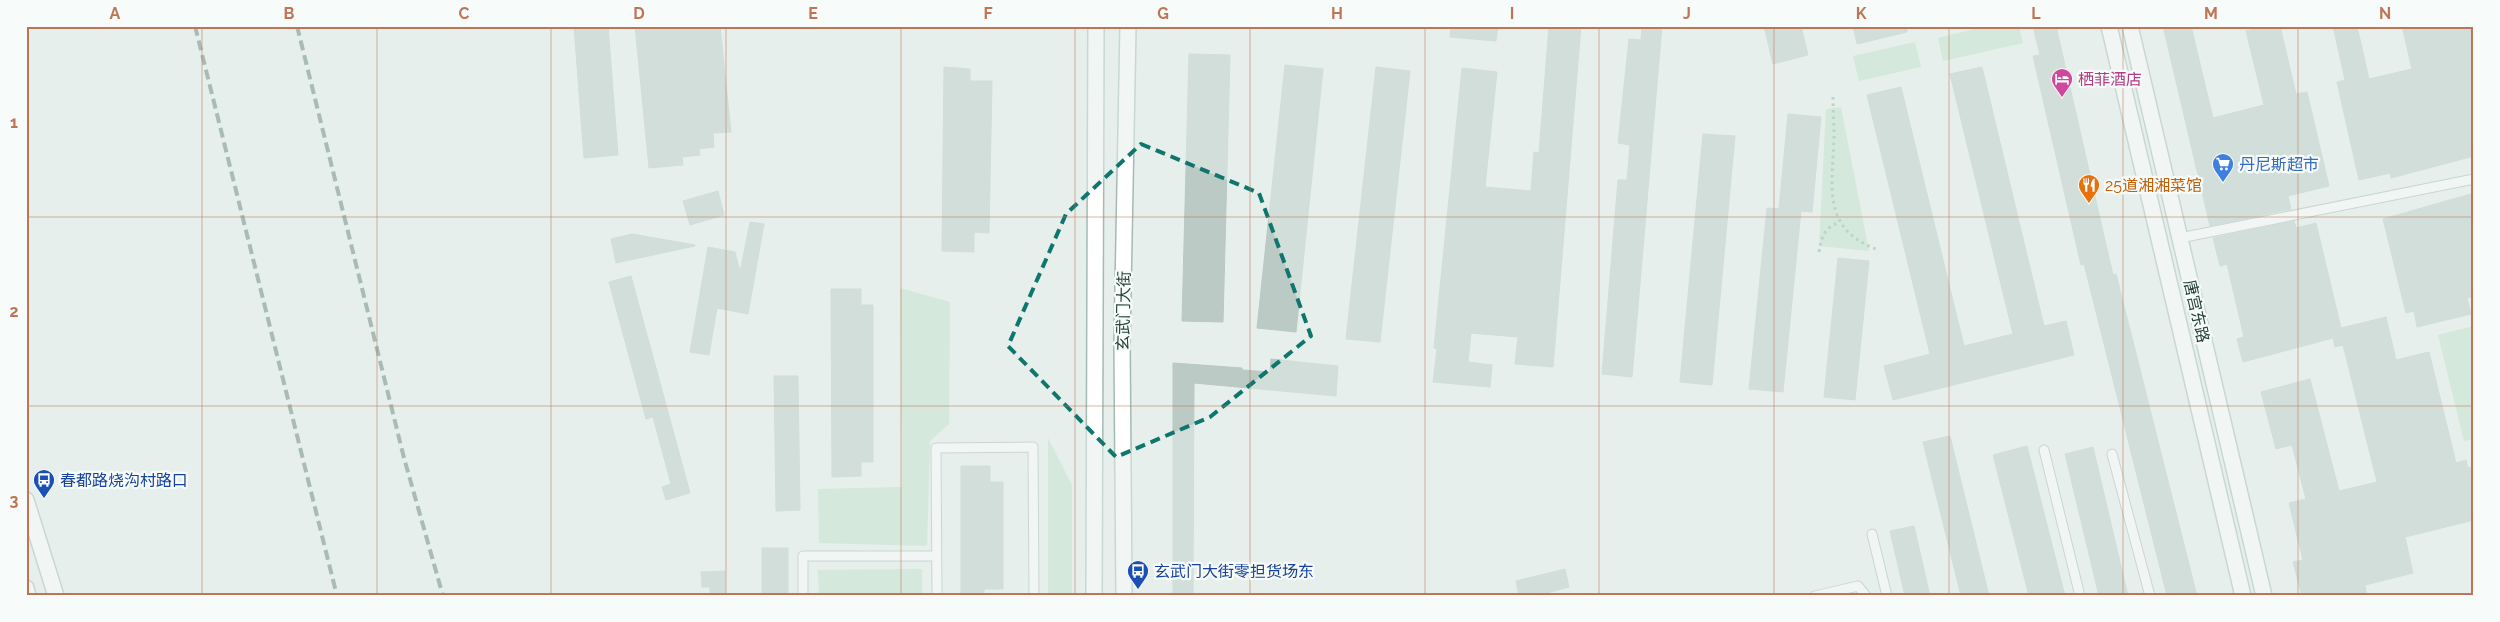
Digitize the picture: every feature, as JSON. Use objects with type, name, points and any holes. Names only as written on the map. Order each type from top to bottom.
[{"type":"main road","name":"玄武门大街","points":[[1094,596],[1096,26]]},
{"type":"main road","name":"玄武门大街","points":[[1124,596],[1122,343],[1128,26]]},
{"type":"main road","name":"唐宫东路","points":[[2109,26],[2243,596]]},
{"type":"main road","name":"唐宫东路","points":[[2130,26],[2264,596]]},
{"type":"main road","points":[[26,500],[56,596]]},
{"type":"main road","points":[[26,588],[28,596]]},
{"type":"lane","points":[[2180,238],[2474,179]]},
{"type":"lane","points":[[937,596],[936,448],[1033,447],[1034,596]]},
{"type":"lane","points":[[2044,450],[2080,596]]},
{"type":"lane","points":[[2112,454],[2150,596]]},
{"type":"lane","points":[[1872,534],[1887,596]]},
{"type":"lane","points":[[803,596],[803,556],[936,556]]},
{"type":"lane","points":[[1815,596],[1858,586],[1866,596]]},
{"type":"path","points":[[1833,97],[1831,192],[1836,215],[1847,233],[1862,244],[1876,249]]},
{"type":"path","points":[[1819,252],[1823,233],[1830,226],[1840,222]]},
{"type":"highlighted area","points":[[1141,144],[1259,193],[1311,336],[1210,417],[1116,457],[1008,346],[1066,214]]},
{"type":"green space","points":[[1987,26],[2019,26],[2023,43],[1943,61],[1938,38]]},
{"type":"green space","points":[[1915,42],[1921,67],[1859,81],[1853,56]]},
{"type":"green space","points":[[1841,107],[1869,251],[1819,246],[1826,109]]},
{"type":"green space","points":[[900,288],[950,302],[949,424],[930,441],[927,546],[819,543],[818,489],[902,487]]},
{"type":"green space","points":[[2474,326],[2474,439],[2464,441],[2438,335]]},
{"type":"green space","points":[[1048,438],[1072,485],[1072,596],[1048,596]]},
{"type":"green space","points":[[922,569],[922,596],[819,596],[818,570]]},
{"type":"building","points":[[574,26],[608,26],[618,155],[584,158]]},
{"type":"building","points":[[635,26],[720,26],[731,132],[713,133],[714,147],[699,149],[700,155],[682,157],[683,165],[649,168]]},
{"type":"building","points":[[1451,26],[1498,26],[1496,41],[1450,37]]},
{"type":"building","points":[[1549,26],[1581,26],[1553,367],[1515,364],[1518,337],[1471,333],[1468,362],[1492,365],[1490,387],[1433,382],[1437,349],[1434,348],[1462,68],[1497,72],[1485,187],[1531,191],[1534,152],[1539,153]]},
{"type":"building","points":[[1642,26],[1662,26],[1632,377],[1602,374],[1618,180],[1627,180],[1630,145],[1618,143],[1629,39],[1641,40]]},
{"type":"building","points":[[1764,26],[1801,26],[1808,55],[1773,64]]},
{"type":"building","points":[[1853,26],[1906,26],[1907,32],[1857,44]]},
{"type":"building","points":[[2033,26],[2056,26],[2113,275],[2116,274],[2197,596],[2167,596],[2084,264],[2081,265],[2033,56],[2040,55]]},
{"type":"building","points":[[2163,26],[2191,26],[2213,118],[2264,105],[2246,31],[2257,28],[2256,26],[2280,26],[2296,94],[2307,92],[2329,186],[2288,196],[2291,209],[2210,226]]},
{"type":"building","points":[[2333,26],[2357,26],[2369,79],[2412,69],[2402,26],[2474,26],[2474,156],[2391,178],[2390,173],[2359,180],[2337,82],[2345,80]]},
{"type":"building","points":[[1189,54],[1230,55],[1223,322],[1182,321]]},
{"type":"building","points":[[1285,65],[1323,69],[1296,332],[1257,328]]},
{"type":"building","points":[[944,67],[970,69],[970,81],[992,81],[989,233],[974,232],[974,252],[942,251]]},
{"type":"building","points":[[1376,67],[1410,71],[1380,342],[1346,339]]},
{"type":"building","points":[[1982,67],[2044,326],[2066,321],[2074,355],[1893,400],[1884,366],[1930,354],[1867,95],[1901,87],[1964,346],[2013,334],[1950,74]]},
{"type":"building","points":[[1788,114],[1821,117],[1812,212],[1801,211],[1783,392],[1749,389],[1767,208],[1779,209]]},
{"type":"building","points":[[1703,134],[1735,136],[1712,385],[1680,382]]},
{"type":"building","points":[[718,191],[724,215],[690,225],[683,201]]},
{"type":"building","points":[[2474,193],[2474,297],[2467,298],[2471,314],[2417,327],[2414,311],[2406,313],[2383,219]]},
{"type":"building","points":[[2294,221],[2296,228],[2316,223],[2341,328],[2386,317],[2396,360],[2429,352],[2456,463],[2466,460],[2468,468],[2474,467],[2474,520],[2405,537],[2413,573],[2365,585],[2367,596],[2302,596],[2293,562],[2303,560],[2289,503],[2306,499],[2292,445],[2276,449],[2261,392],[2310,379],[2339,491],[2377,482],[2343,345],[2335,347],[2333,338],[2243,362],[2237,339],[2244,337],[2227,264],[2220,266],[2213,238]]},
{"type":"building","points":[[750,222],[764,224],[748,314],[717,308],[709,355],[690,352],[708,247],[735,252],[740,272]]},
{"type":"building","points":[[632,234],[695,246],[616,263],[611,239]]},
{"type":"building","points":[[1838,258],[1869,261],[1855,400],[1824,397]]},
{"type":"building","points":[[631,276],[690,493],[666,500],[662,487],[671,484],[653,417],[646,419],[609,282]]},
{"type":"building","points":[[831,289],[861,289],[861,305],[873,305],[873,462],[861,462],[861,476],[832,477]]},
{"type":"building","points":[[1271,359],[1338,366],[1336,396],[1194,383],[1193,596],[1173,596],[1173,363],[1270,372]]},
{"type":"building","points":[[774,376],[798,376],[800,510],[776,511]]},
{"type":"building","points":[[1950,436],[1989,596],[1961,596],[1923,442]]},
{"type":"building","points":[[2027,446],[2065,596],[2029,596],[1993,455]]},
{"type":"building","points":[[2093,447],[2128,596],[2099,596],[2065,454]]},
{"type":"building","points":[[961,466],[990,466],[990,482],[1003,482],[1003,589],[984,589],[984,596],[961,596]]},
{"type":"building","points":[[1914,526],[1930,596],[1905,596],[1890,531]]},
{"type":"building","points":[[762,548],[788,548],[788,596],[762,596]]},
{"type":"building","points":[[1565,569],[1569,587],[1535,596],[1519,596],[1516,581]]},
{"type":"building","points":[[725,571],[725,596],[710,596],[710,587],[702,587],[701,572]]},
{"type":"railway","points":[[195,26],[337,596]]},
{"type":"railway","points":[[297,26],[404,458],[443,596]]},
{"type":"place","name":"栖菲酒店","points":[[2062,98]]},
{"type":"place","name":"丹尼斯超市","points":[[2223,183]]},
{"type":"place","name":"25道湘湘菜馆","points":[[2089,204]]},
{"type":"place","name":"春都路烧沟村路口","points":[[44,499]]},
{"type":"place","name":"玄武门大街零担货场东","points":[[1138,590]]}]
